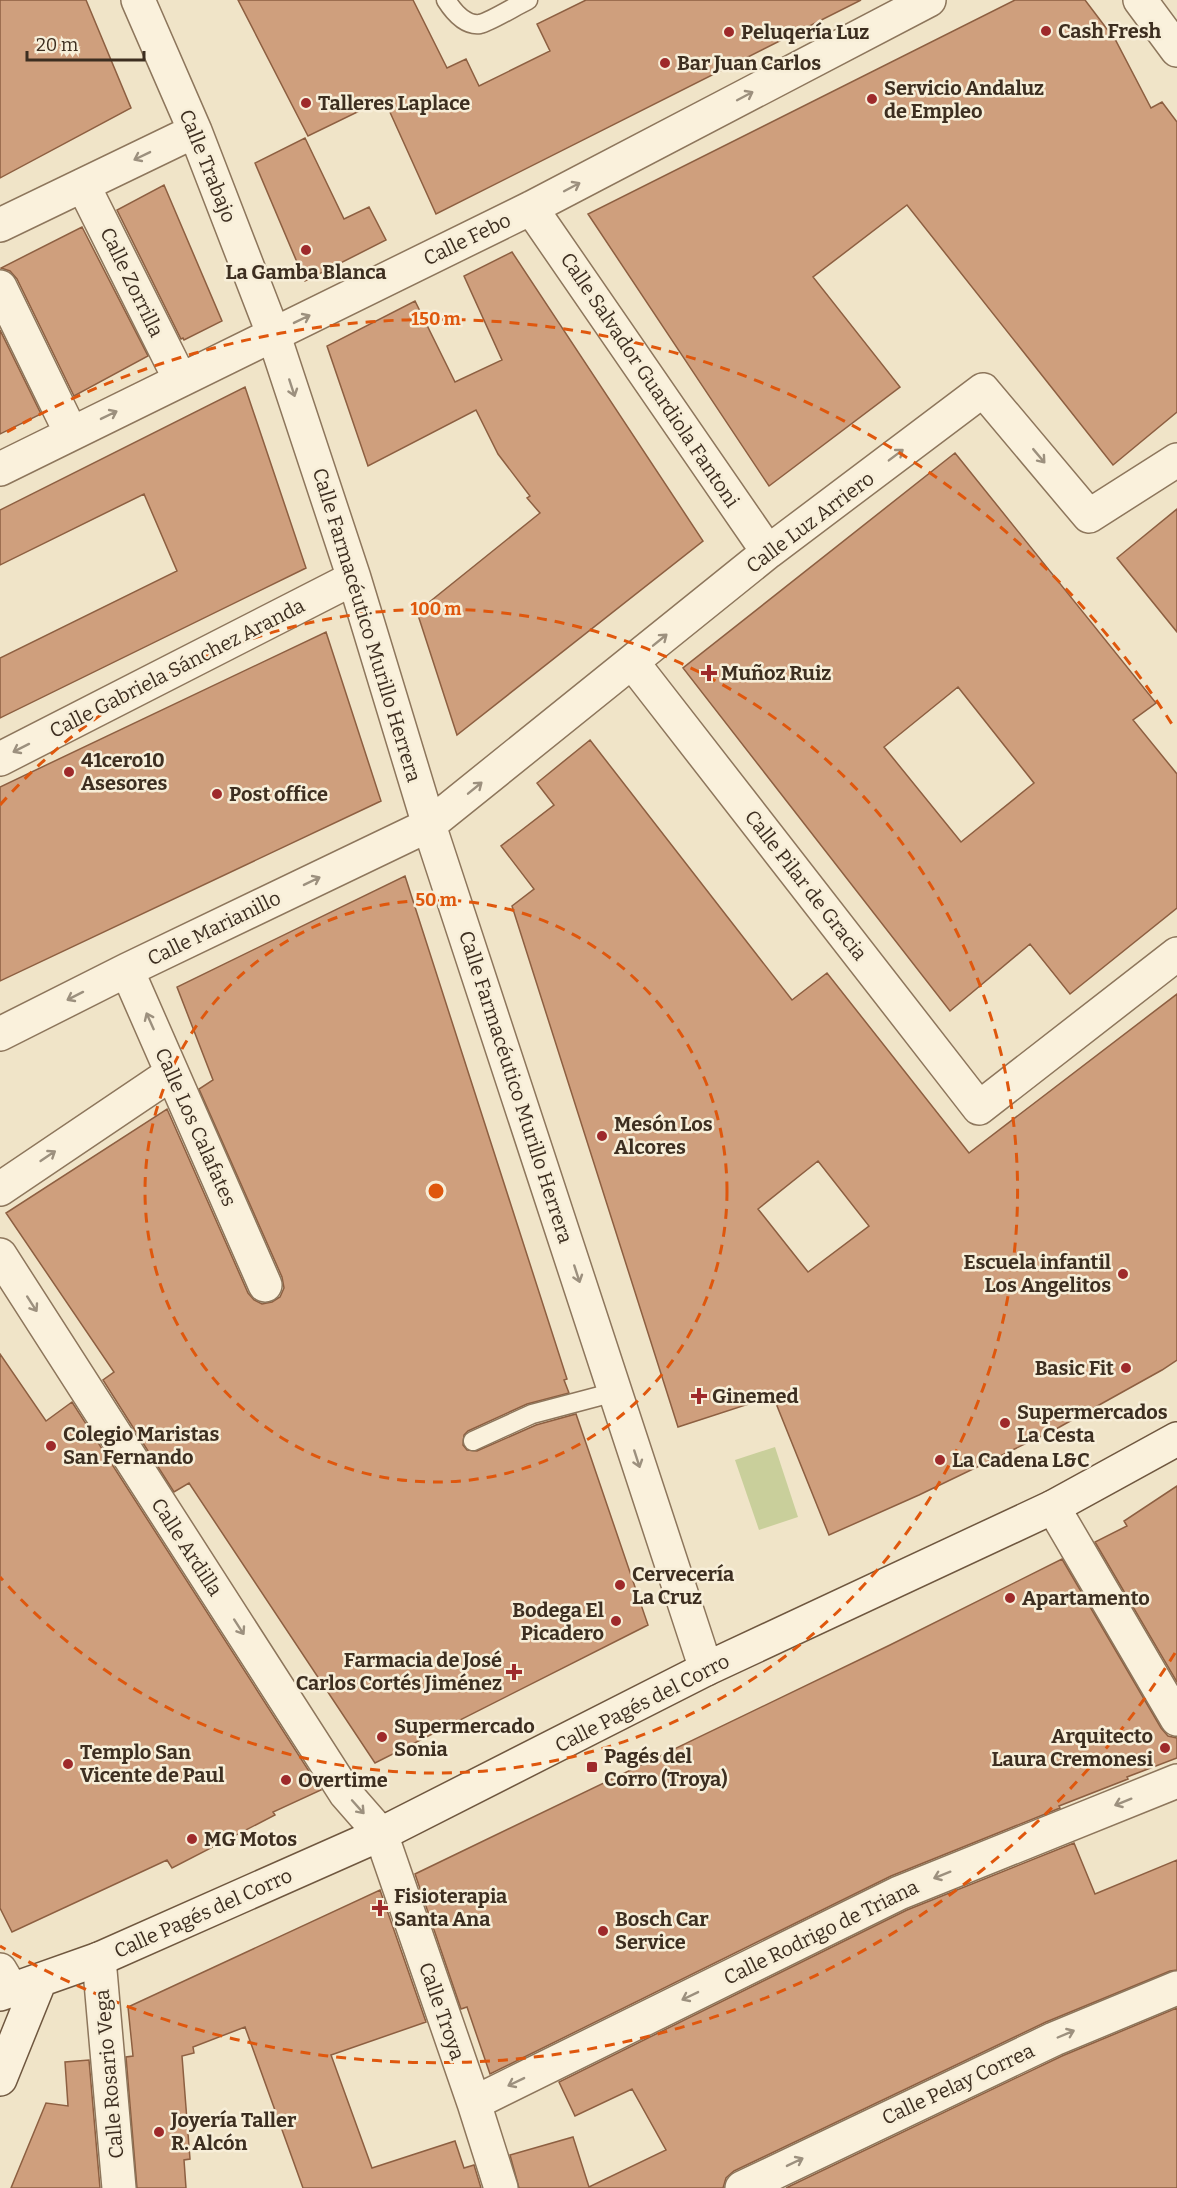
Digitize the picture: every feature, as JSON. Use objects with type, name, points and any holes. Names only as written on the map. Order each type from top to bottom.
[{"type":"street","name":"Calle Trabajo","points":[[138,0],[195,131],[273,333]]},
{"type":"street","name":"Calle Febo","points":[[0,469],[531,208],[929,0]]},
{"type":"street","points":[[1140,0],[1177,50]]},
{"type":"street","points":[[0,225],[195,131]]},
{"type":"street","name":"Calle Zorrilla","points":[[83,185],[180,379]]},
{"type":"street","name":"Calle Salvador Guardiola Fantoni","points":[[531,208],[768,552]]},
{"type":"street","points":[[0,287],[71,433]]},
{"type":"street","name":"Calle Farmacéutico Murillo Herrera","points":[[273,333],[354,578],[429,825],[706,1669]]},
{"type":"street","name":"Calle Luz Arriero","points":[[429,825],[768,552],[983,390],[1089,516],[1177,460]]},
{"type":"street","name":"Calle Gabriela Sánchez Aranda","points":[[0,759],[354,578]]},
{"type":"street","name":"Calle Pilar de Gracia","points":[[632,662],[979,1108],[1177,954]]},
{"type":"street","name":"Calle Marianillo","points":[[0,1034],[127,970],[429,825]]},
{"type":"street","name":"Calle Los Calafates","points":[[127,970],[265,1285]]},
{"type":"street","points":[[0,1189],[172,1073]]},
{"type":"street","name":"Calle Ardilla","points":[[0,1255],[346,1794],[381,1834]]},
{"type":"street","name":"Calle Pagés del Corro","points":[[13,1984],[99,1959],[381,1834],[706,1669],[1053,1507],[1177,1438]]},
{"type":"street","points":[[1053,1507],[1177,1719]]},
{"type":"street","name":"Calle Rodrigo de Triana","points":[[474,2103],[899,1893],[1177,1780]]},
{"type":"street","name":"Calle Troya","points":[[381,1834],[501,2188]]},
{"type":"street","name":"Calle Rosario Vega","points":[[99,1959],[119,2188]]},
{"type":"street","points":[[0,2079],[13,1984]]},
{"type":"street","name":"Calle Pelay Correa","points":[[742,2188],[1054,2039],[1177,1988]]},
{"type":"lane","points":[[446,0],[454,13],[467,21],[479,24],[528,0]]},
{"type":"lane","points":[[473,1441],[532,1414],[615,1392]]},
{"type":"green space","points":[[775,1447],[798,1517],[759,1530],[735,1460]]},
{"type":"building","points":[[0,0],[86,0],[131,108],[0,178]]},
{"type":"building","points":[[238,0],[413,0],[447,68],[466,59],[479,86],[550,51],[537,24],[586,0],[861,0],[436,214],[384,99],[308,136]]},
{"type":"building","points":[[1015,0],[1085,0],[1116,41],[1151,108],[1162,102],[1177,122],[1177,412],[1113,465],[907,205],[813,277],[900,387],[769,486],[588,214]]},
{"type":"building","points":[[305,138],[344,219],[369,207],[386,240],[305,281],[255,163]]},
{"type":"building","points":[[164,185],[222,321],[184,340],[181,339],[117,210]]},
{"type":"building","points":[[82,227],[148,356],[74,396],[17,279],[10,271],[1,268]]},
{"type":"building","points":[[512,252],[703,541],[457,735],[417,612],[540,513],[527,498],[530,496],[498,454],[476,410],[368,466],[327,346],[415,301],[455,382],[502,360],[464,276]]},
{"type":"building","points":[[0,330],[41,414],[0,434]]},
{"type":"building","points":[[245,387],[306,568],[0,718],[0,658],[177,571],[144,494],[0,565],[0,510]]},
{"type":"building","points":[[955,453],[1156,703],[1133,720],[1177,774],[1177,908],[1070,994],[1030,944],[950,1011],[683,668]],"holes":[[[958,687],[1034,783],[961,842],[884,747]]]},
{"type":"building","points":[[1177,509],[1177,632],[1117,558]]},
{"type":"building","points":[[326,632],[381,801],[0,981],[0,787]]},
{"type":"building","points":[[590,740],[792,1000],[827,973],[969,1153],[1177,994],[1177,1360],[1056,1429],[919,1495],[829,1535],[773,1396],[678,1427],[512,906],[534,889],[501,846],[554,805],[537,783]],"holes":[[[818,1161],[869,1226],[808,1272],[758,1209]]]},
{"type":"building","points":[[405,876],[567,1379],[564,1380],[569,1393],[527,1404],[468,1431],[464,1435],[463,1445],[467,1450],[477,1451],[536,1425],[576,1414],[648,1625],[375,1763],[189,1483],[174,1492],[103,1380],[114,1372],[6,1213],[167,1109],[248,1293],[262,1304],[280,1297],[284,1288],[282,1277],[199,1089],[213,1080],[177,987]]},
{"type":"building","points":[[0,1354],[46,1421],[72,1402],[321,1790],[273,1812],[275,1815],[172,1868],[167,1860],[12,1932],[0,1908]]},
{"type":"building","points":[[1177,1486],[1177,1682],[1095,1542],[1127,1526],[1124,1521]]},
{"type":"building","points":[[1062,1559],[1161,1728],[1168,1736],[1177,1738],[1177,1758],[891,1876],[490,2074],[467,2007],[461,2009],[415,1874],[890,1645]]},
{"type":"building","points":[[1074,1843],[1095,1894],[1177,1860],[1177,1970],[1046,2022],[734,2171],[726,2178],[723,2188],[519,2188],[510,2155],[573,2137],[589,2187],[666,2150],[632,2089],[575,2116],[559,2082],[907,1910]]},
{"type":"building","points":[[380,1890],[426,2022],[331,2055],[372,2168],[455,2141],[464,2168],[474,2165],[481,2188],[303,2188],[245,2027],[193,2047],[194,2053],[182,2056],[190,2159],[184,2160],[186,2188],[137,2188],[126,2057],[133,2056],[128,2007]]},
{"type":"building","points":[[1177,2008],[1177,2188],[786,2188],[1062,2056]]},
{"type":"building","points":[[89,2060],[100,2188],[11,2188],[46,2103],[68,2106],[65,2062]]},
{"type":"place","name":"Cash Fresh","points":[[1046,31]]},
{"type":"place","name":"Peluqería Luz","points":[[729,32]]},
{"type":"place","name":"Bar Juan Carlos","points":[[665,63]]},
{"type":"place","name":"Servicio Andaluz de Empleo","points":[[872,99]]},
{"type":"place","name":"Talleres Laplace","points":[[306,103]]},
{"type":"place","name":"La Gamba Blanca","points":[[306,250]]},
{"type":"place","name":"Muñoz Ruiz","points":[[709,673]]},
{"type":"place","name":"41cero10 Asesores","points":[[69,772]]},
{"type":"place","name":"Post office","points":[[217,794]]},
{"type":"place","name":"Mesón Los Alcores","points":[[602,1136]]},
{"type":"place","name":"Escuela infantil Los Angelitos","points":[[1123,1274]]},
{"type":"place","name":"Basic Fit","points":[[1126,1368]]},
{"type":"place","name":"Ginemed","points":[[699,1396]]},
{"type":"place","name":"Supermercados La Cesta","points":[[1005,1423]]},
{"type":"place","name":"Colegio Maristas San Fernando","points":[[51,1446]]},
{"type":"place","name":"La Cadena L&C","points":[[940,1460]]},
{"type":"place","name":"Cervecería La Cruz","points":[[620,1585]]},
{"type":"place","name":"Apartamento","points":[[1010,1598]]},
{"type":"place","name":"Bodega El Picadero","points":[[616,1621]]},
{"type":"place","name":"Farmacia de José Carlos Cortés Jiménez","points":[[514,1672]]},
{"type":"place","name":"Supermercado Sonia","points":[[382,1737]]},
{"type":"place","name":"Arquitecto Laura Cremonesi","points":[[1165,1748]]},
{"type":"place","name":"Templo San Vicente de Paul","points":[[68,1764]]},
{"type":"place","name":"Pagés del Corro (Troya)","points":[[592,1767]]},
{"type":"place","name":"Overtime","points":[[286,1780]]},
{"type":"place","name":"MG Motos","points":[[192,1839]]},
{"type":"place","name":"Fisioterapia Santa Ana","points":[[380,1908]]},
{"type":"place","name":"Bosch Car Service","points":[[603,1931]]},
{"type":"place","name":"Joyería Taller R. Alcón","points":[[159,2132]]}]
